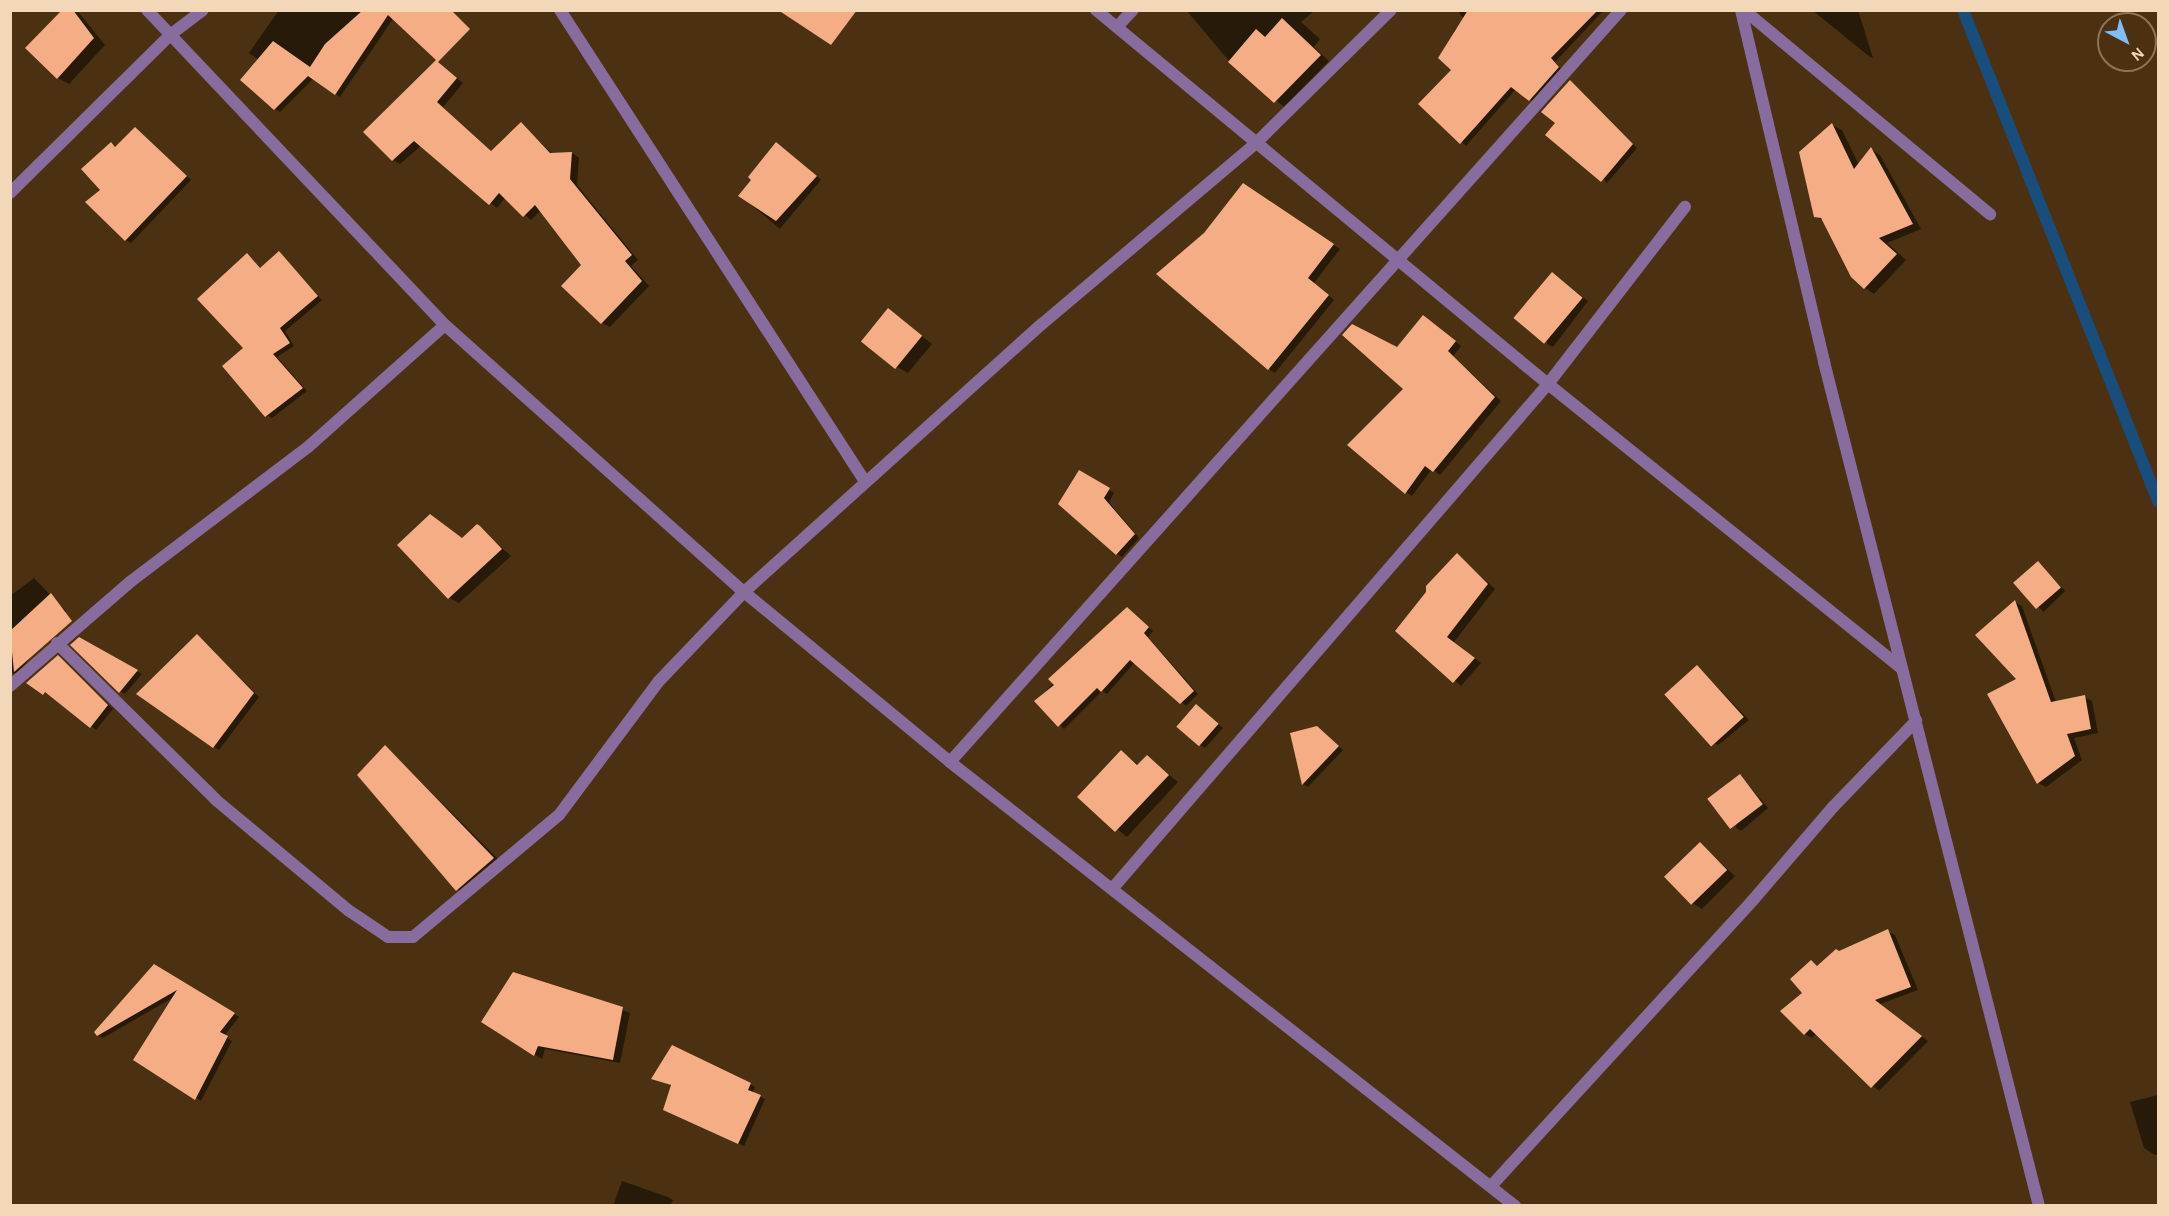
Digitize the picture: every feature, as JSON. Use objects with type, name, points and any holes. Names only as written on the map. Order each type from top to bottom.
[{"type":"street","points":[[147,10],[445,325],[744,592],[950,762],[1492,1185],[1515,1206]]},
{"type":"street","points":[[10,193],[170,35],[203,10]]},
{"type":"street","points":[[560,10],[864,480]]},
{"type":"street","points":[[1096,10],[1399,258],[1548,384],[1902,669]]},
{"type":"street","points":[[1117,27],[1133,10]]},
{"type":"street","points":[[57,643],[216,800],[348,910],[399,939],[413,937],[429,927],[542,831],[608,754],[659,681],[744,592],[864,480],[1042,324],[1257,142],[1391,10]]},
{"type":"street","points":[[950,762],[1622,10]]},
{"type":"street","points":[[1743,10],[1990,213]]},
{"type":"street","points":[[1743,10],[1902,669],[2039,1206]]},
{"type":"street","points":[[1112,889],[1548,384],[1685,207]]},
{"type":"street","points":[[10,686],[57,643],[308,447],[445,325]]},
{"type":"street","points":[[1492,1185],[1754,900],[1833,807],[1916,721]]},
{"type":"building","points":[[62,10],[73,10],[94,38],[57,79],[25,48]]},
{"type":"building","points":[[363,10],[451,10],[470,29],[438,62],[457,78],[437,102],[491,151],[521,122],[550,153],[572,152],[570,179],[632,255],[625,261],[642,281],[601,324],[561,286],[581,265],[535,205],[523,217],[499,193],[489,205],[414,141],[392,161],[363,132],[436,60],[388,15],[335,95],[308,76],[274,110],[240,80],[273,41],[310,67],[325,44]]},
{"type":"building","points":[[778,10],[857,10],[831,45]]},
{"type":"building","points":[[1468,10],[1598,10],[1551,58],[1559,67],[1529,101],[1511,87],[1460,144],[1418,104],[1451,70],[1438,58]]},
{"type":"building","points":[[1282,18],[1321,55],[1274,103],[1228,62],[1256,29],[1265,37]]},
{"type":"building","points":[[1570,80],[1633,144],[1601,182],[1545,135],[1555,123],[1541,112]]},
{"type":"building","points":[[1832,123],[1854,169],[1871,147],[1913,224],[1879,238],[1897,254],[1864,289],[1851,277],[1821,218],[1814,217],[1799,152]]},
{"type":"building","points":[[135,127],[187,176],[125,241],[85,202],[100,190],[81,169],[111,142],[115,147]]},
{"type":"building","points":[[776,142],[817,176],[776,221],[738,196],[751,180],[748,177]]},
{"type":"building","points":[[1243,183],[1334,244],[1308,278],[1329,295],[1268,370],[1156,274],[1204,233]]},
{"type":"building","points":[[279,251],[318,296],[280,328],[290,343],[273,354],[303,388],[265,417],[222,366],[243,348],[197,299],[247,253],[260,268]]},
{"type":"building","points":[[1552,272],[1583,298],[1544,344],[1513,318]]},
{"type":"building","points":[[888,308],[922,336],[895,369],[861,341]]},
{"type":"building","points":[[1423,315],[1456,341],[1448,351],[1495,397],[1433,472],[1425,466],[1405,494],[1347,445],[1403,389],[1342,335],[1352,324],[1397,347]]},
{"type":"building","points":[[1079,470],[1110,488],[1104,498],[1135,534],[1116,555],[1058,504]]},
{"type":"building","points":[[430,514],[462,538],[477,524],[502,549],[448,599],[397,545]]},
{"type":"building","points":[[1457,553],[1488,584],[1447,637],[1475,658],[1453,683],[1395,631],[1426,592],[1426,586]]},
{"type":"building","points":[[2038,561],[2061,587],[2036,609],[2013,583]]},
{"type":"building","points":[[51,593],[72,621],[14,672],[10,631]]},
{"type":"building","points":[[2015,600],[2051,702],[2085,695],[2091,729],[2067,734],[2075,756],[2037,784],[1987,694],[2016,679],[1975,635]]},
{"type":"building","points":[[1127,607],[1149,627],[1144,633],[1194,691],[1180,704],[1130,660],[1101,692],[1097,688],[1058,727],[1034,701],[1054,685],[1048,679]]},
{"type":"building","points":[[197,634],[254,693],[213,748],[136,694]]},
{"type":"building","points":[[79,637],[138,670],[119,693],[70,645]]},
{"type":"building","points":[[58,655],[108,705],[90,728],[45,692],[43,695],[26,683]]},
{"type":"building","points":[[1697,665],[1744,717],[1711,746],[1664,694]]},
{"type":"building","points":[[1196,704],[1219,724],[1199,746],[1176,727]]},
{"type":"building","points":[[1317,726],[1339,746],[1302,785],[1290,733]]},
{"type":"building","points":[[385,745],[494,858],[456,891],[357,775]]},
{"type":"building","points":[[1121,750],[1137,765],[1147,755],[1169,775],[1115,832],[1077,797]]},
{"type":"building","points":[[1740,774],[1763,804],[1730,829],[1707,799]]},
{"type":"building","points":[[1700,842],[1727,870],[1691,905],[1664,877]]},
{"type":"building","points":[[1888,929],[1911,987],[1875,1000],[1922,1036],[1871,1088],[1810,1029],[1804,1035],[1780,1011],[1802,993],[1790,979],[1811,960],[1817,966],[1836,949],[1839,951]]},
{"type":"building","points":[[154,964],[235,1013],[220,1032],[228,1036],[195,1100],[133,1060],[177,990],[97,1036],[94,1032]]},
{"type":"building","points":[[513,972],[623,1007],[613,1060],[538,1046],[534,1056],[481,1022]]},
{"type":"building","points":[[672,1045],[751,1083],[748,1090],[761,1095],[738,1144],[663,1110],[671,1085],[651,1079]]},
{"type":"waterway","points":[[1963,10],[2158,501]]}]
